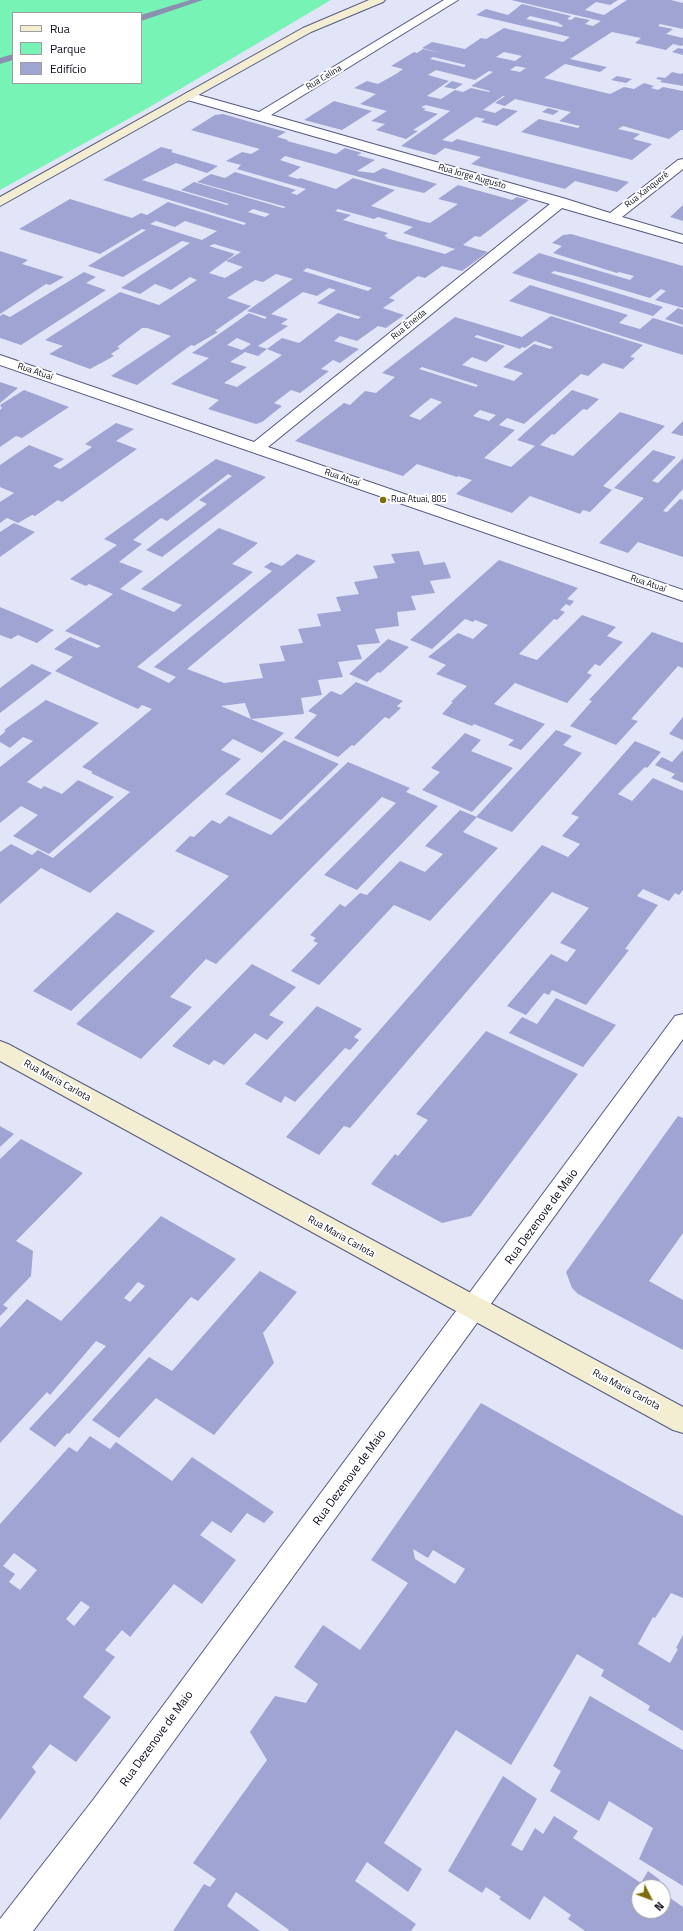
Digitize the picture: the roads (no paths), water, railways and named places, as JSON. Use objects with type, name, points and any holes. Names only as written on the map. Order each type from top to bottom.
[{"type":"street","points":[[0,202],[307,30],[379,0]]},
{"type":"street","name":"Rua Celina","points":[[261,116],[452,0]]},
{"type":"street","points":[[307,30],[331,7]]},
{"type":"street","points":[[188,96],[261,116]]},
{"type":"street","name":"Rua Jorge Augusto","points":[[261,116],[561,202],[683,239]]},
{"type":"street","name":"Rua Xanquerê","points":[[612,218],[683,162]]},
{"type":"street","name":"Rua Êneida","points":[[256,448],[561,202]]},
{"type":"street","name":"Rua Atuaí","points":[[0,360],[683,596]]},
{"type":"street","name":"Rua Dezenove de Maio","points":[[12,1931],[104,1811],[474,1309],[683,1022]]},
{"type":"street","name":"Rua Maria Carlota","points":[[0,1050],[474,1309],[683,1421]]},
{"type":"waterway","points":[[142,18],[199,0]]},
{"type":"waterway","points":[[0,61],[12,57]]},
{"type":"place","name":"Rua Atuai, 805","points":[[383,500]]}]
